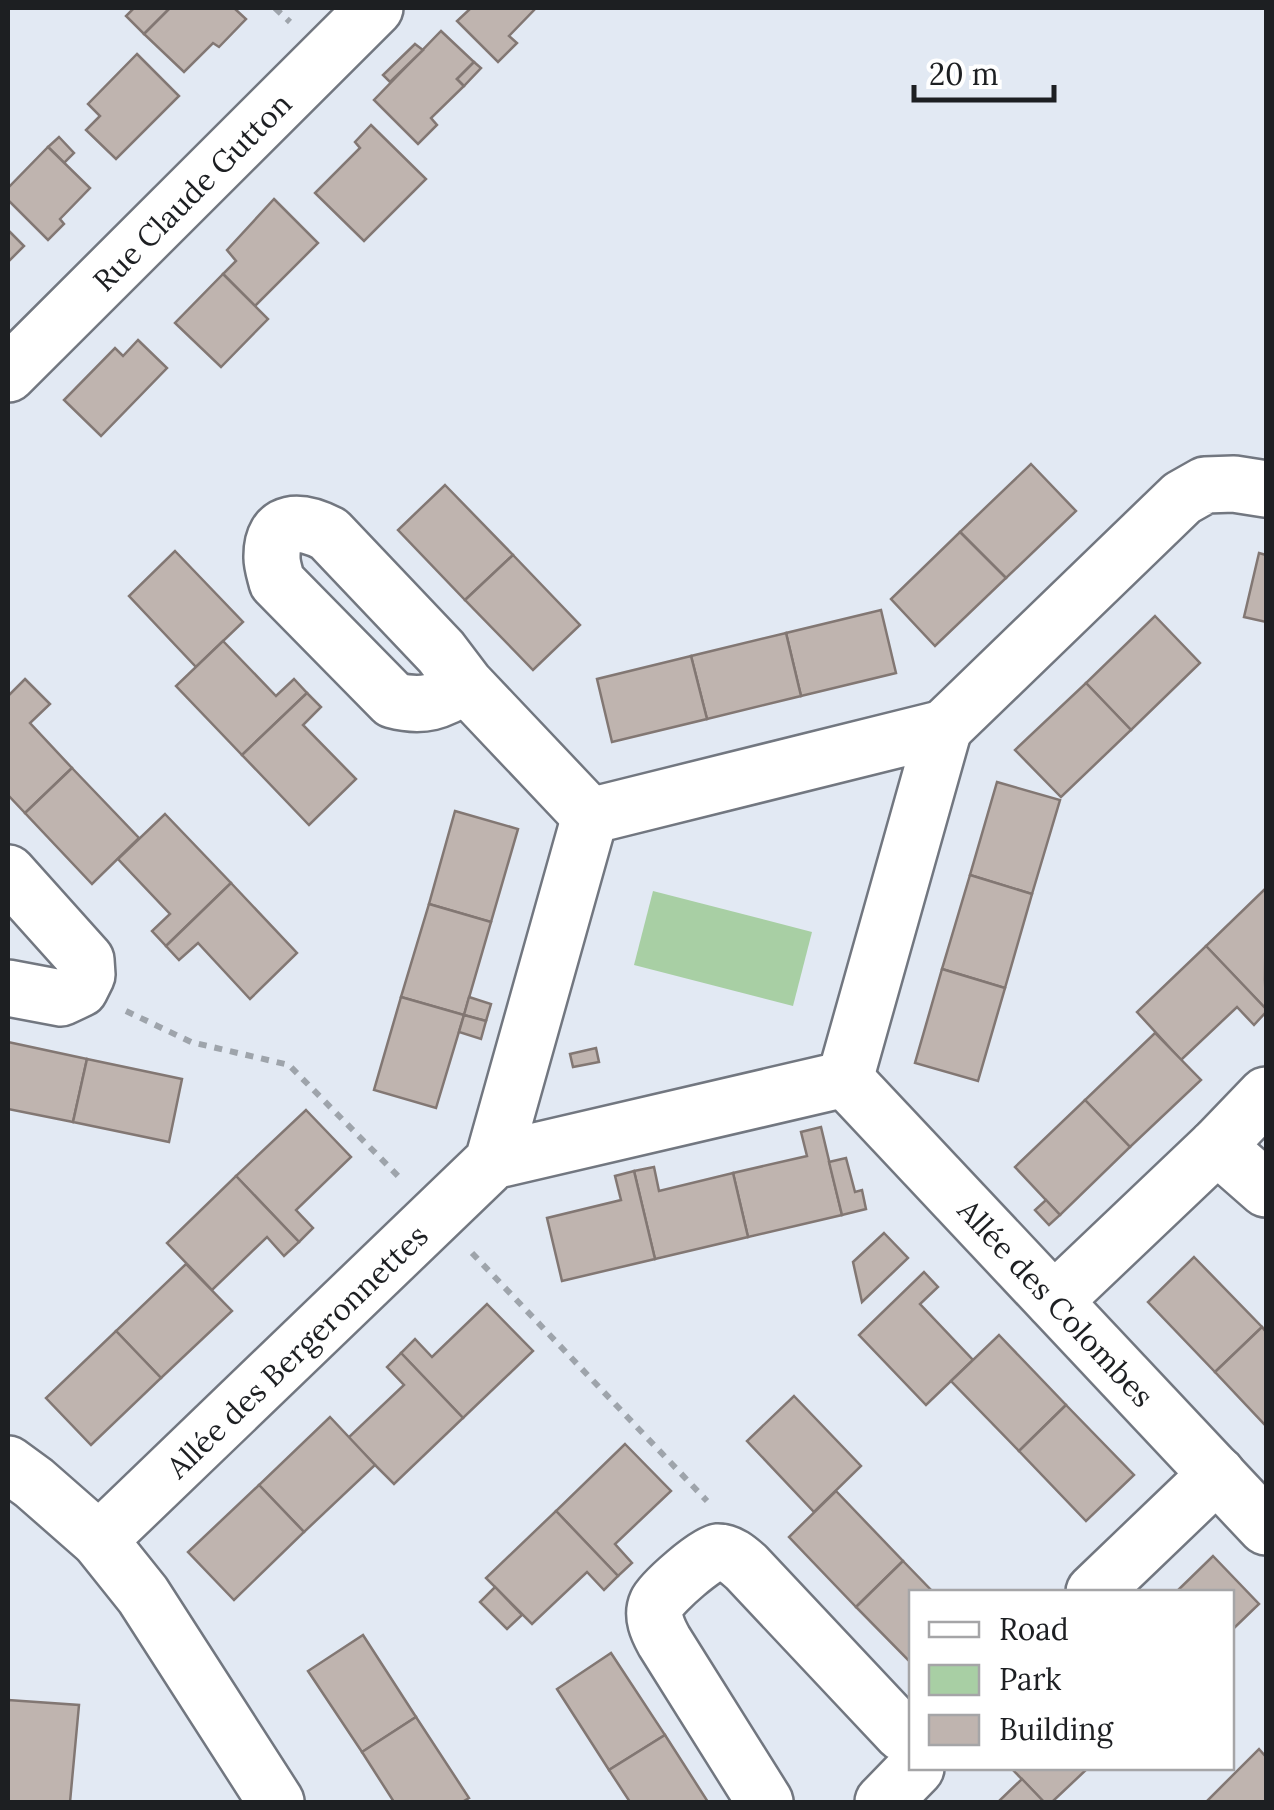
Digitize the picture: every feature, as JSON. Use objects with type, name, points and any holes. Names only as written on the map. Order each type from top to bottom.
[{"type":"street","name":"Rue Claude Gutton","points":[[8,374],[374,8]]},
{"type":"street","points":[[590,816],[944,728],[1182,498],[1205,485],[1234,484],[1266,490]]},
{"type":"street","points":[[466,685],[590,816]]},
{"type":"street","points":[[590,816],[493,1162],[845,1080],[944,728]]},
{"type":"street","points":[[8,872],[74,944],[86,960],[87,975],[80,990],[60,998],[8,988]]},
{"type":"street","name":"Allée des Colombes","points":[[845,1080],[1266,1527]]},
{"type":"street","points":[[1054,1301],[1266,1095]]},
{"type":"street","points":[[1217,1146],[1266,1189]]},
{"type":"street","name":"Allée des Bergeronnettes","points":[[100,1540],[493,1162]]},
{"type":"street","points":[[8,1464],[100,1540],[143,1595],[276,1802]]},
{"type":"street","points":[[1096,1590],[1216,1474]]},
{"type":"street","points":[[765,1802],[657,1627],[656,1604],[708,1555],[731,1555],[746,1567],[902,1733],[909,1736]]},
{"type":"street","points":[[883,1802],[914,1770]]},
{"type":"green space","points":[[653,891],[812,932],[793,1006],[634,965]]},
{"type":"building","points":[[134,8],[170,8],[144,34],[126,16]]},
{"type":"building","points":[[170,8],[234,8],[246,19],[219,47],[213,43],[184,72],[144,34]]},
{"type":"building","points":[[471,8],[536,8],[509,36],[517,43],[498,62],[457,21]]},
{"type":"building","points":[[441,31],[474,62],[457,79],[464,86],[431,118],[437,125],[418,144],[374,100]]},
{"type":"building","points":[[415,44],[423,50],[390,82],[383,75]]},
{"type":"building","points":[[137,54],[179,96],[116,159],[86,130],[100,116],[88,104]]},
{"type":"building","points":[[474,62],[481,68],[464,86],[457,79]]},
{"type":"building","points":[[371,125],[426,179],[364,241],[315,193],[360,148],[355,142]]},
{"type":"building","points":[[59,137],[74,153],[64,163],[48,147]]},
{"type":"building","points":[[48,147],[90,188],[60,219],[64,224],[48,240],[8,200],[8,188]]},
{"type":"building","points":[[274,199],[318,243],[255,306],[223,274],[236,261],[227,250]]},
{"type":"building","points":[[8,230],[24,246],[8,262]]},
{"type":"building","points":[[223,274],[268,319],[221,367],[175,323]]},
{"type":"building","points":[[138,340],[167,368],[101,436],[64,400],[115,348],[123,356]]},
{"type":"building","points":[[1031,464],[1076,511],[1006,578],[960,532]]},
{"type":"building","points":[[445,485],[513,555],[465,600],[398,530]]},
{"type":"building","points":[[960,532],[1006,578],[935,646],[891,599]]},
{"type":"building","points":[[175,551],[243,622],[196,667],[129,596]]},
{"type":"building","points":[[1259,553],[1266,555],[1266,622],[1244,617]]},
{"type":"building","points":[[513,555],[580,625],[533,670],[465,600]]},
{"type":"building","points":[[881,610],[896,673],[801,696],[786,633]]},
{"type":"building","points":[[1155,616],[1200,663],[1131,730],[1086,683]]},
{"type":"building","points":[[786,633],[801,696],[707,719],[691,656]]},
{"type":"building","points":[[223,641],[276,696],[294,679],[307,693],[242,755],[176,686]]},
{"type":"building","points":[[691,656],[707,719],[612,742],[597,679]]},
{"type":"building","points":[[25,679],[50,704],[30,723],[72,768],[25,813],[8,795],[8,696]]},
{"type":"building","points":[[1086,683],[1131,730],[1061,797],[1015,750]]},
{"type":"building","points":[[307,693],[321,707],[303,725],[356,779],[309,825],[242,755]]},
{"type":"building","points":[[72,768],[139,838],[92,884],[25,813]]},
{"type":"building","points":[[997,782],[1060,800],[1032,894],[970,875]]},
{"type":"building","points":[[455,811],[518,829],[491,922],[429,904]]},
{"type":"building","points":[[165,814],[231,883],[166,946],[152,931],[170,914],[118,859]]},
{"type":"building","points":[[970,875],[1032,894],[1005,988],[942,969]]},
{"type":"building","points":[[231,883],[297,953],[250,999],[198,943],[179,960],[166,946]]},
{"type":"building","points":[[1266,888],[1265,980],[1266,1009],[1206,946]]},
{"type":"building","points":[[429,904],[491,922],[464,1015],[401,997]]},
{"type":"building","points":[[1206,946],[1266,1012],[1254,1025],[1237,1007],[1181,1060],[1137,1012]]},
{"type":"building","points":[[942,969],[1005,988],[978,1081],[915,1063]]},
{"type":"building","points":[[401,997],[464,1015],[436,1108],[374,1090]]},
{"type":"building","points":[[469,997],[491,1004],[486,1021],[464,1015]]},
{"type":"building","points":[[464,1015],[486,1021],[481,1039],[459,1032]]},
{"type":"building","points":[[1155,1033],[1201,1080],[1130,1147],[1085,1100]]},
{"type":"building","points":[[8,1042],[87,1059],[73,1122],[8,1109]]},
{"type":"building","points":[[596,1048],[599,1062],[573,1067],[570,1054]]},
{"type":"building","points":[[87,1059],[182,1079],[169,1142],[73,1122]]},
{"type":"building","points":[[1085,1100],[1130,1147],[1060,1215],[1015,1167]]},
{"type":"building","points":[[306,1110],[351,1157],[296,1210],[313,1228],[299,1242],[236,1176]]},
{"type":"building","points":[[821,1127],[842,1215],[748,1237],[733,1173],[807,1156],[801,1132]]},
{"type":"building","points":[[846,1158],[855,1192],[862,1190],[866,1209],[842,1215],[829,1162]]},
{"type":"building","points":[[654,1167],[659,1191],[733,1173],[748,1237],[655,1259],[634,1171]]},
{"type":"building","points":[[634,1171],[655,1259],[562,1281],[547,1218],[621,1200],[615,1176]]},
{"type":"building","points":[[236,1176],[299,1242],[284,1256],[267,1237],[212,1290],[167,1243]]},
{"type":"building","points":[[1046,1200],[1060,1215],[1049,1225],[1035,1210]]},
{"type":"building","points":[[884,1233],[908,1258],[862,1302],[853,1262]]},
{"type":"building","points":[[1194,1257],[1262,1327],[1215,1372],[1148,1302]]},
{"type":"building","points":[[186,1264],[232,1311],[161,1378],[116,1331]]},
{"type":"building","points":[[924,1272],[938,1287],[920,1304],[973,1360],[926,1405],[859,1335]]},
{"type":"building","points":[[487,1304],[533,1351],[463,1418],[401,1353],[415,1339],[432,1357]]},
{"type":"building","points":[[1262,1327],[1266,1332],[1266,1426],[1215,1372]]},
{"type":"building","points":[[116,1331],[161,1378],[91,1445],[46,1398]]},
{"type":"building","points":[[999,1335],[1066,1405],[1019,1451],[951,1381]]},
{"type":"building","points":[[401,1353],[463,1418],[394,1484],[348,1438],[404,1385],[387,1367]]},
{"type":"building","points":[[794,1396],[861,1466],[814,1512],[747,1441]]},
{"type":"building","points":[[1066,1405],[1134,1475],[1086,1521],[1019,1451]]},
{"type":"building","points":[[330,1417],[375,1465],[304,1532],[259,1485]]},
{"type":"building","points":[[625,1444],[671,1491],[615,1544],[632,1563],[618,1576],[556,1511]]},
{"type":"building","points":[[259,1485],[304,1532],[234,1600],[188,1552]]},
{"type":"building","points":[[836,1491],[903,1561],[856,1607],[789,1537]]},
{"type":"building","points":[[556,1511],[618,1576],[604,1590],[587,1572],[532,1624],[486,1578]]},
{"type":"building","points":[[1213,1556],[1259,1604],[1234,1628],[1234,1590],[1178,1590]]},
{"type":"building","points":[[903,1561],[931,1590],[909,1590],[909,1661],[856,1607]]},
{"type":"building","points":[[495,1587],[522,1615],[507,1629],[480,1602]]},
{"type":"building","points":[[363,1635],[416,1717],[362,1752],[308,1671]]},
{"type":"building","points":[[611,1653],[665,1735],[609,1770],[557,1689]]},
{"type":"building","points":[[8,1700],[79,1705],[70,1802],[8,1802]]},
{"type":"building","points":[[416,1717],[469,1798],[462,1802],[394,1802],[362,1752]]},
{"type":"building","points":[[665,1735],[708,1802],[630,1802],[609,1770]]},
{"type":"building","points":[[1259,1749],[1266,1757],[1266,1802],[1206,1802]]},
{"type":"building","points":[[1013,1770],[1086,1770],[1052,1802],[1044,1802]]},
{"type":"building","points":[[1022,1779],[1044,1802],[998,1802]]}]
